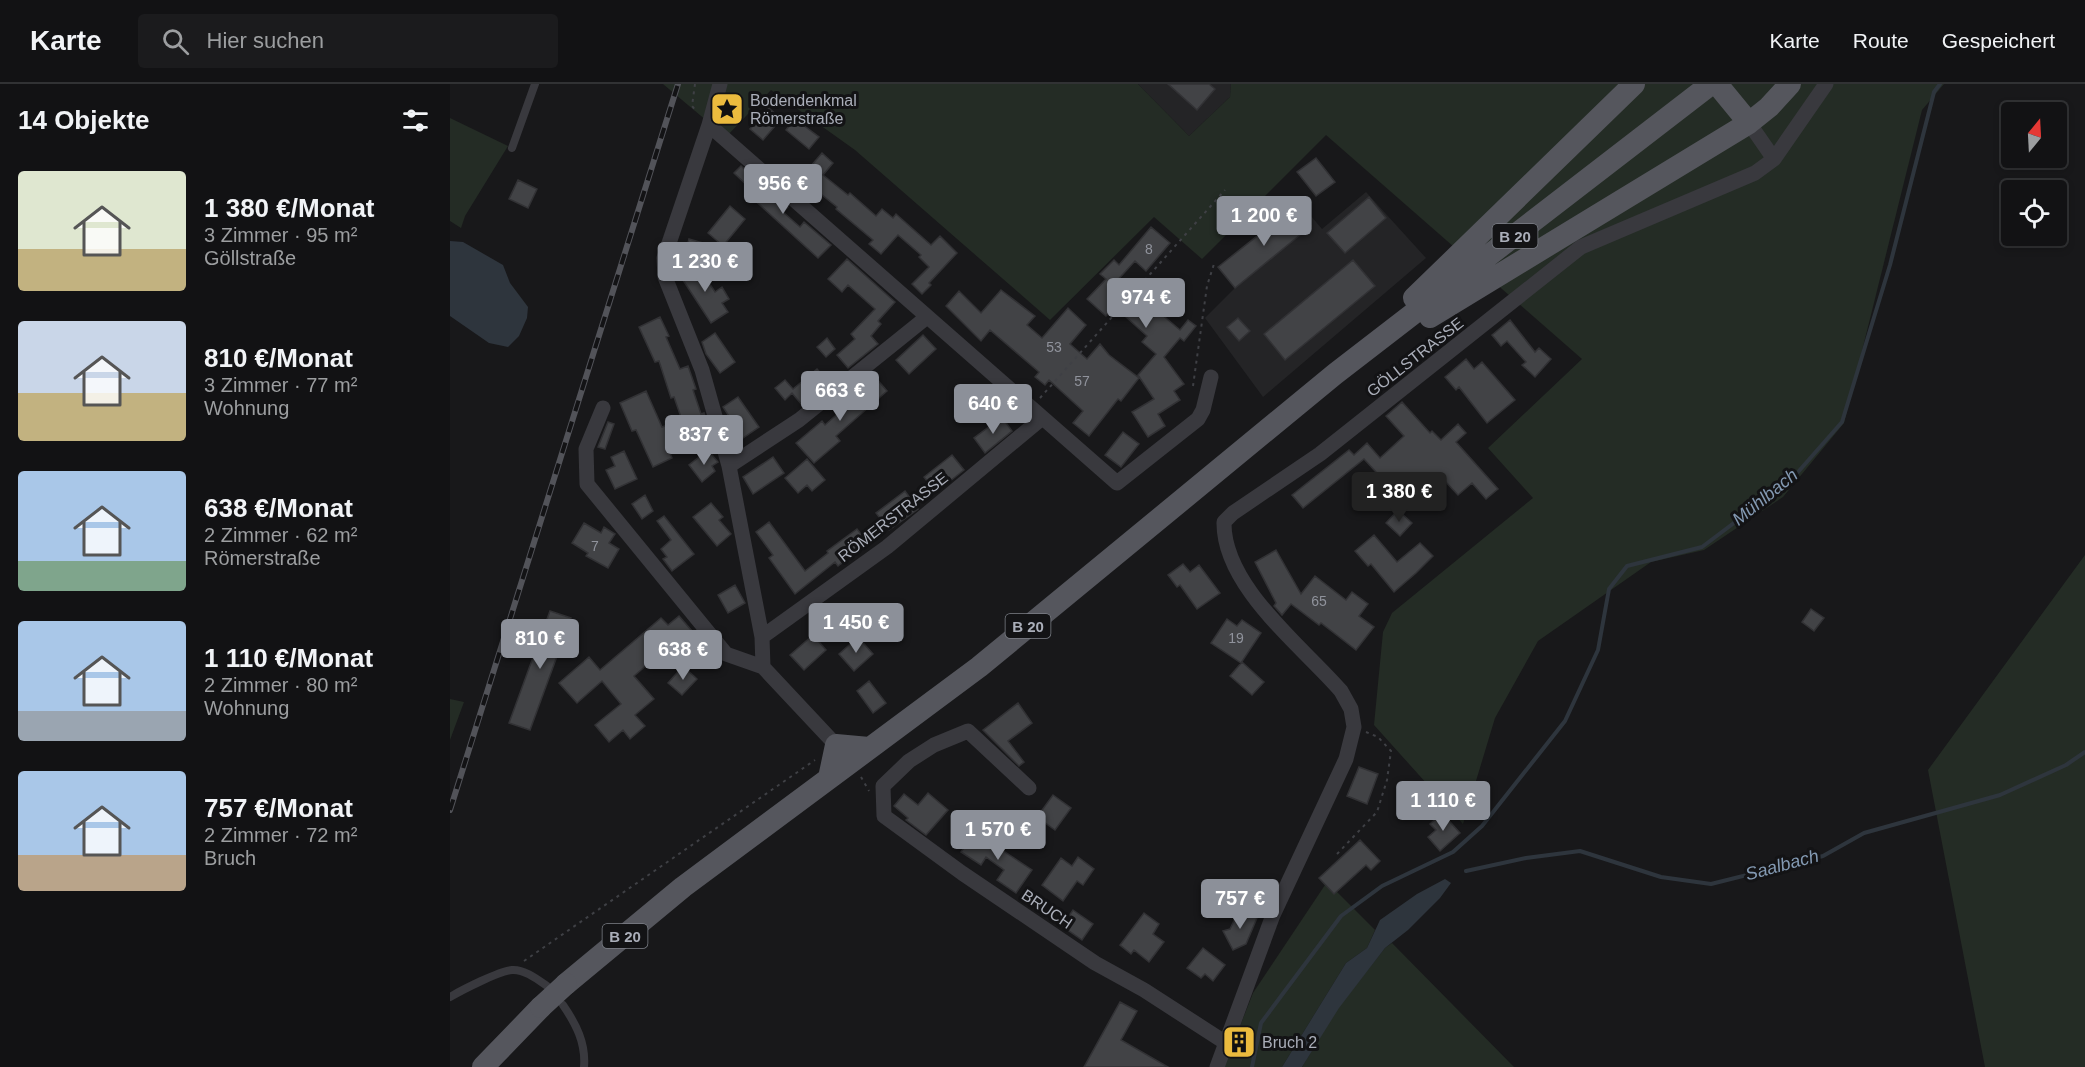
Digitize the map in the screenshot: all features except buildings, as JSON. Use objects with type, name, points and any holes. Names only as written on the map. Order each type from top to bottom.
[{"type":"main road","points":[[1335,374],[1634,84]]},
{"type":"main road","points":[[1717,84],[1749,123]]},
{"type":"main road","points":[[1335,374],[1749,123],[1769,107],[1790,84]]},
{"type":"main road","name":"B 20","points":[[483,1067],[554,995],[683,887],[829,778],[852,752],[979,667],[1335,374],[1702,90]]},
{"type":"street","points":[[720,84],[709,125],[664,258],[664,277],[702,370],[729,466],[762,637],[763,667]]},
{"type":"street","name":"GÖLLSTRASSE","points":[[1354,727],[1351,709],[1341,691],[1256,599],[1230,556],[1224,537],[1224,522],[1233,513],[1328,447],[1581,247],[1755,173],[1774,159],[1826,84]]},
{"type":"street","points":[[1749,123],[1774,159]]},
{"type":"street","points":[[709,125],[1117,483],[1198,419],[1203,410],[1211,377]]},
{"type":"street","points":[[729,466],[799,420],[927,317]]},
{"type":"street","points":[[603,408],[586,449],[587,484],[726,654],[763,667],[852,752]]},
{"type":"street","name":"RÖMERSTRASSE","points":[[762,637],[887,547],[1036,414]]},
{"type":"street","points":[[1217,1067],[1273,915],[1346,759],[1354,727]]},
{"type":"street","points":[[884,816],[883,786],[909,761],[934,745],[968,731],[1029,788]]},
{"type":"street","name":"BRUCH","points":[[884,816],[962,873],[1095,963],[1144,990],[1226,1043]]},
{"type":"lane","points":[[512,148],[536,84]]},
{"type":"lane","points":[[450,997],[467,987],[512,970],[525,973],[554,995],[580,1033],[584,1067]]},
{"type":"path","points":[[695,84],[692,106],[709,125]]},
{"type":"path","points":[[1036,414],[1225,190]]},
{"type":"path","points":[[1192,392],[1207,286],[1214,264]]},
{"type":"path","points":[[1337,854],[1377,812],[1388,780],[1391,751],[1378,737],[1354,727]]},
{"type":"path","points":[[512,970],[852,752],[884,816]]},
{"type":"shaded area","points":[[663,84],[1138,84],[1189,136],[1230,97],[1231,84],[1944,84],[1922,110],[1844,423],[1783,497],[1704,550],[1651,562],[1538,641],[1495,718],[1463,824],[1374,725],[1383,632],[1392,613],[1533,498],[1488,448],[1582,359],[1326,135],[1202,259],[1154,217],[1050,320],[855,150],[771,90],[726,137]]},
{"type":"shaded area","points":[[1138,84],[1231,84],[1230,97],[1189,136]]},
{"type":"shaded area","points":[[450,118],[508,146],[465,216],[461,228],[450,221]]},
{"type":"shaded area","points":[[1366,192],[1426,258],[1263,397],[1205,318],[1235,288],[1218,267],[1299,202],[1322,229]]},
{"type":"shaded area","points":[[450,241],[463,242],[503,265],[510,283],[528,307],[527,318],[519,336],[508,347],[489,343],[450,316]]},
{"type":"shaded area","points":[[2085,555],[2085,1067],[1985,1067],[1928,770]]},
{"type":"shaded area","points":[[450,699],[464,702],[450,740]]},
{"type":"shaded area","points":[[1445,879],[1451,883],[1440,898],[1408,930],[1385,948],[1339,1008],[1302,1067],[1282,1067],[1346,963],[1367,948],[1380,920],[1417,894]]},
{"type":"shaded area","points":[[1327,882],[1375,930],[1367,948],[1346,963],[1282,1067],[1224,1067],[1253,993]]},
{"type":"shaded area","points":[[1392,943],[1514,1067],[1302,1067],[1338,1008],[1385,948]]},
{"type":"waterway","name":"Mühlbach","points":[[1252,1067],[1261,1023],[1341,916],[1382,886],[1453,852],[1482,826],[1565,721],[1598,650],[1609,589],[1627,566],[1702,547],[1791,480],[1842,422],[1890,265],[1934,92],[1940,84]]},
{"type":"waterway","name":"Saalbach","points":[[1466,871],[1526,858],[1580,851],[1661,877],[1711,884],[1823,856],[1864,833],[2000,795],[2066,765],[2085,752]]},
{"type":"railway","points":[[450,810],[678,84]]},
{"type":"place","name":"Bodendenkmal Römerstraße","points":[[727,109]]},
{"type":"place","name":"Bruch 2","points":[[1239,1042]]}]
